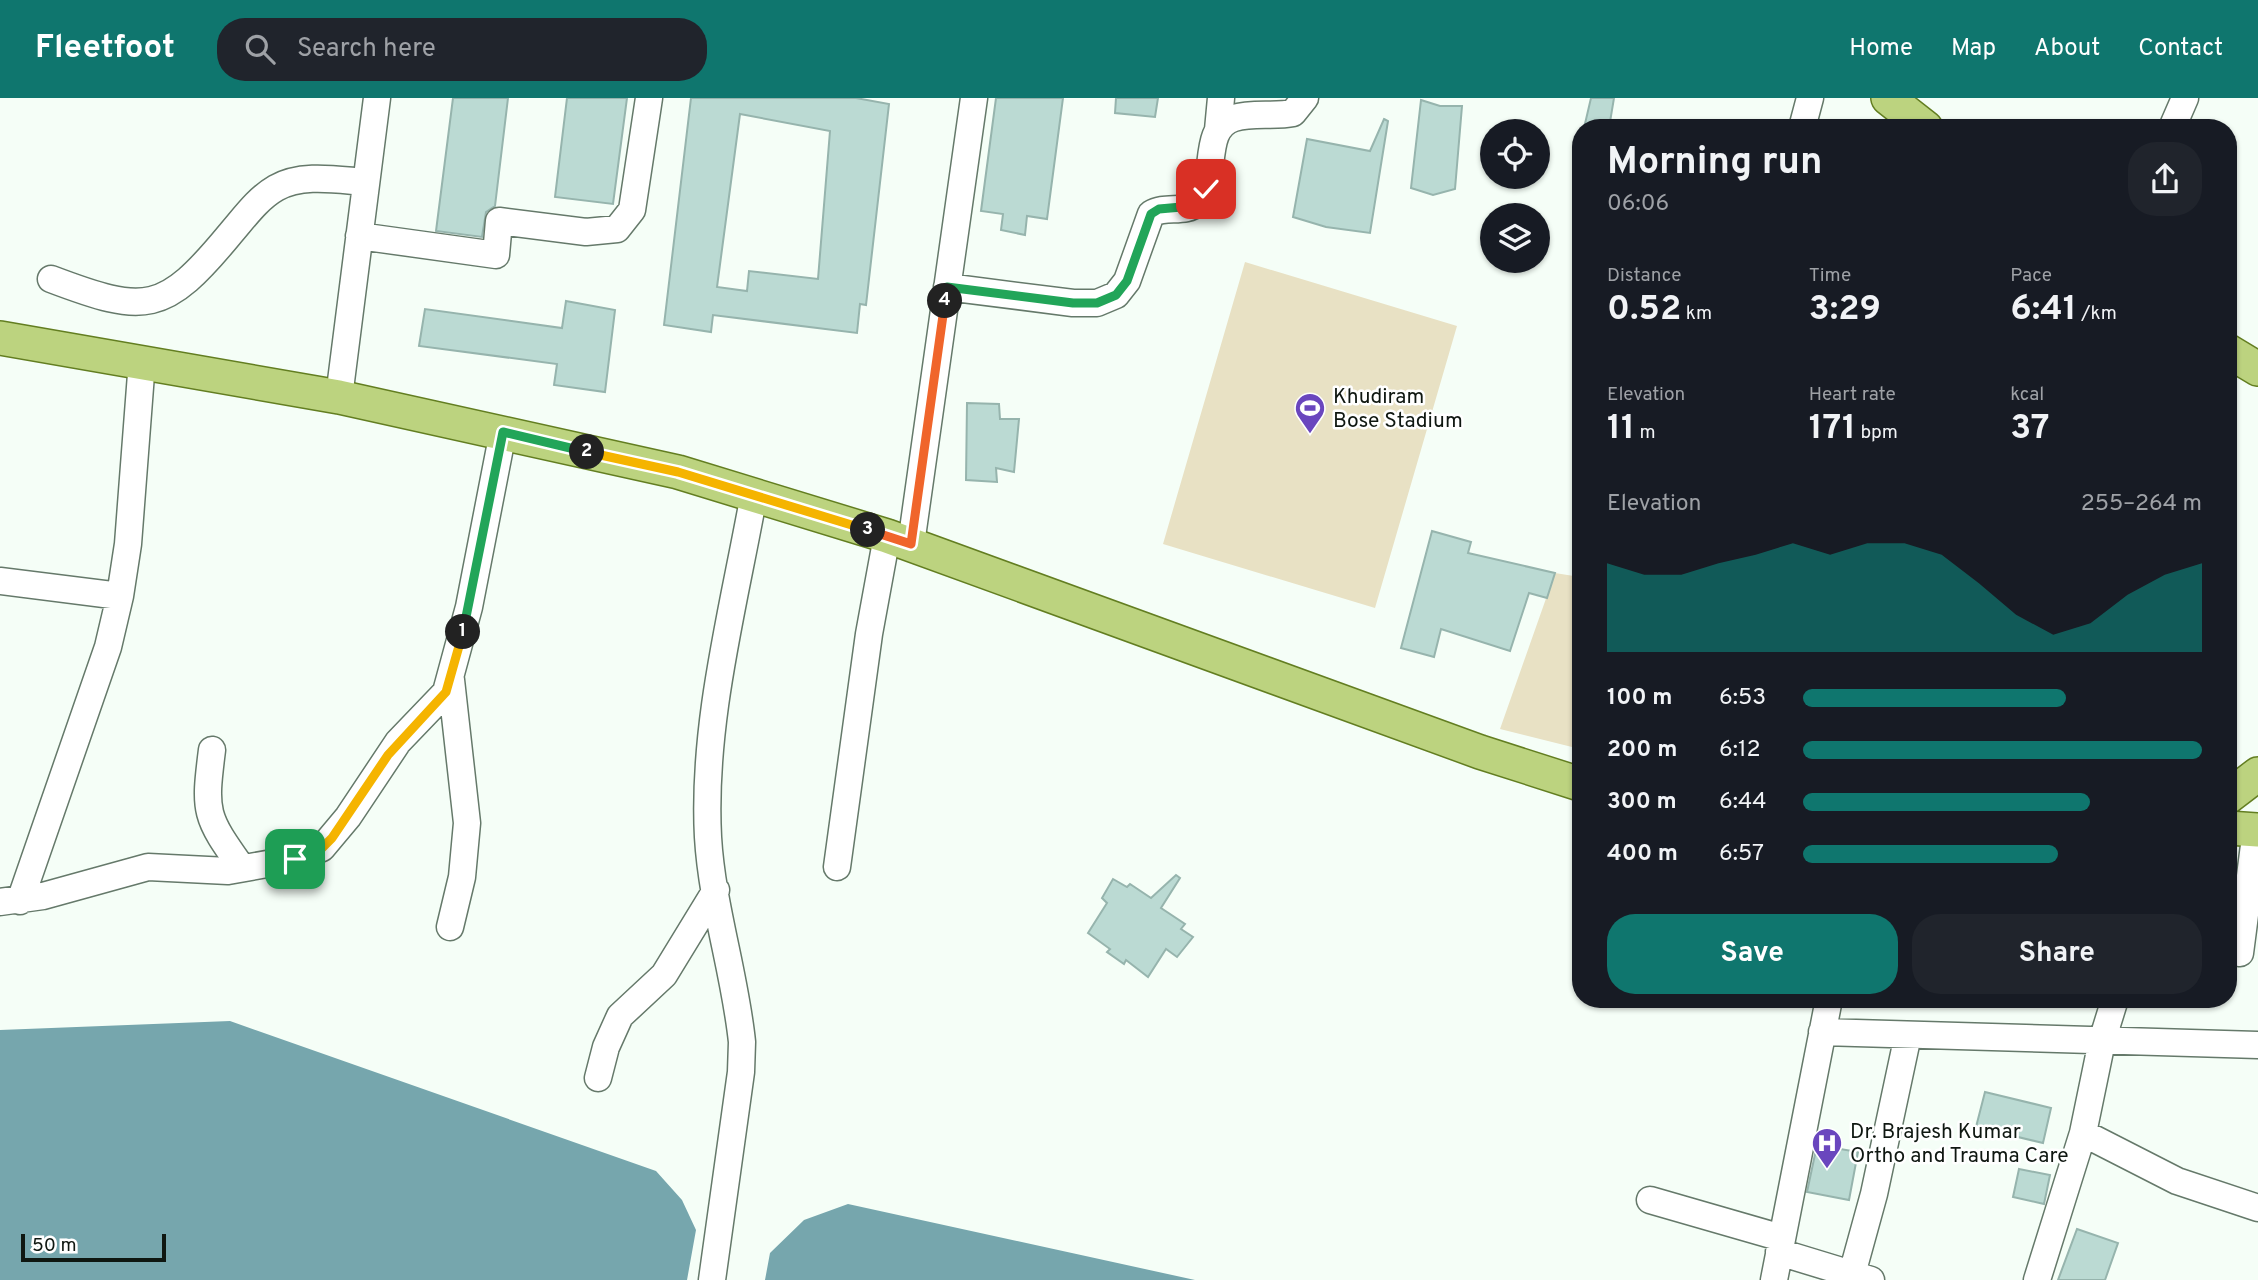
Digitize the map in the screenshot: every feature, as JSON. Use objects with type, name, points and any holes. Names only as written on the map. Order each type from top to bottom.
[{"type":"main road","points":[[1888,98],[1915,119]]},
{"type":"main road","points":[[0,338],[339,397],[678,472],[899,540],[1480,752],[1572,781]]},
{"type":"main road","points":[[2237,356],[2258,369]]},
{"type":"main road","points":[[2237,790],[2258,774]]},
{"type":"street","points":[[339,397],[377,98]]},
{"type":"street","points":[[359,236],[496,255],[499,221],[586,232],[617,229],[632,210],[649,98]]},
{"type":"street","points":[[837,867],[869,634],[899,540],[947,287],[974,98]]},
{"type":"street","points":[[947,287],[1073,303],[1097,303],[1116,295],[1127,281],[1151,214],[1159,209],[1193,206],[1206,189],[1222,98]]},
{"type":"street","points":[[1218,130],[1224,122],[1236,117],[1293,113],[1305,98]]},
{"type":"street","points":[[1804,119],[1810,98]]},
{"type":"street","points":[[2176,119],[2185,98]]},
{"type":"street","points":[[51,279],[117,301],[158,300],[190,278],[252,208],[277,187],[295,181],[320,179],[366,182]]},
{"type":"street","points":[[10,901],[108,647],[121,596],[128,544],[142,361]]},
{"type":"street","points":[[10,901],[148,867],[207,872],[242,869],[295,859],[322,848],[348,817],[388,755],[437,703],[451,680],[469,607],[503,432]]},
{"type":"street","points":[[712,1280],[741,1072],[742,1042],[708,839],[709,765],[754,495]]},
{"type":"street","points":[[0,580],[121,596]]},
{"type":"street","points":[[450,928],[463,877],[467,823],[451,680]]},
{"type":"street","points":[[212,750],[206,801],[208,812],[217,832],[242,869]]},
{"type":"street","points":[[2242,953],[2247,830]]},
{"type":"street","points":[[598,1078],[606,1047],[620,1016],[664,975],[716,890]]},
{"type":"street","points":[[1774,1280],[1827,1008]]},
{"type":"street","points":[[2037,1280],[2083,1133],[2102,1041],[2112,1008]]},
{"type":"street","points":[[1822,1032],[1975,1034],[2258,1045]]},
{"type":"street","points":[[1650,1200],[1781,1245],[1861,1277],[1874,1194],[1908,1035]]},
{"type":"street","points":[[2083,1133],[2177,1181],[2258,1208]]},
{"type":"shaded area","name":"Khudiram Bose Stadium","points":[[1245,262],[1457,326],[1375,608],[1163,544]]},
{"type":"shaded area","points":[[1555,573],[1572,576],[1572,747],[1500,729]]},
{"type":"water","points":[[230,1021],[656,1171],[682,1200],[696,1230],[687,1280],[0,1280],[0,1030]]},
{"type":"water","points":[[848,1204],[1195,1280],[765,1280],[770,1253],[804,1220]]},
{"type":"building","points":[[453,98],[508,98],[495,206],[486,212],[482,237],[436,231]]},
{"type":"building","points":[[567,98],[627,98],[613,204],[555,197]]},
{"type":"building","points":[[691,98],[856,98],[889,104],[866,305],[860,304],[857,333],[713,315],[711,332],[664,325]],"holes":[[[740,114],[830,131],[818,279],[749,271],[747,291],[717,287]]]},
{"type":"building","points":[[996,98],[1063,98],[1047,219],[1027,216],[1025,235],[1001,230],[1003,214],[981,211]]},
{"type":"building","points":[[1116,98],[1158,98],[1155,117],[1115,113]]},
{"type":"building","points":[[1591,98],[1614,98],[1610,119],[1586,119]]},
{"type":"building","points":[[1421,100],[1440,106],[1462,106],[1455,189],[1433,195],[1411,188]]},
{"type":"building","points":[[1384,119],[1388,121],[1370,233],[1326,227],[1293,217],[1307,139],[1370,151]]},
{"type":"building","points":[[566,301],[615,310],[605,392],[554,385],[557,364],[419,346],[425,309],[562,328]]},
{"type":"building","points":[[967,403],[999,404],[1000,419],[1019,419],[1014,472],[996,468],[997,482],[966,480]]},
{"type":"building","points":[[1432,531],[1471,542],[1468,553],[1555,573],[1547,598],[1529,593],[1510,651],[1441,629],[1434,657],[1401,648]]},
{"type":"building","points":[[1176,875],[1180,878],[1161,908],[1185,924],[1181,929],[1193,937],[1177,957],[1166,949],[1148,977],[1126,960],[1124,964],[1107,952],[1110,949],[1088,933],[1107,903],[1102,898],[1113,879],[1127,887],[1130,884],[1151,898]]},
{"type":"building","points":[[1985,1092],[2051,1108],[2043,1143],[1976,1127]]},
{"type":"building","points":[[1817,1145],[1858,1152],[1849,1200],[1807,1192]]},
{"type":"building","points":[[2019,1169],[2050,1175],[2044,1204],[2013,1197]]},
{"type":"building","points":[[2077,1229],[2118,1243],[2105,1280],[2058,1280]]},
{"type":"place","name":"Khudiram Bose Stadium","points":[[1310,435]]},
{"type":"place","name":"Dr. Brajesh Kumar Ortho and Trauma Care","points":[[1827,1170]]},
{"type":"route","points":[[295,859],[310,855],[332,838],[398,742],[446,692],[469,607],[503,432],[678,472],[822,514],[911,544],[947,287],[1026,298],[1097,303],[1116,295],[1127,281],[1151,214],[1159,209],[1193,206],[1206,189]]}]
